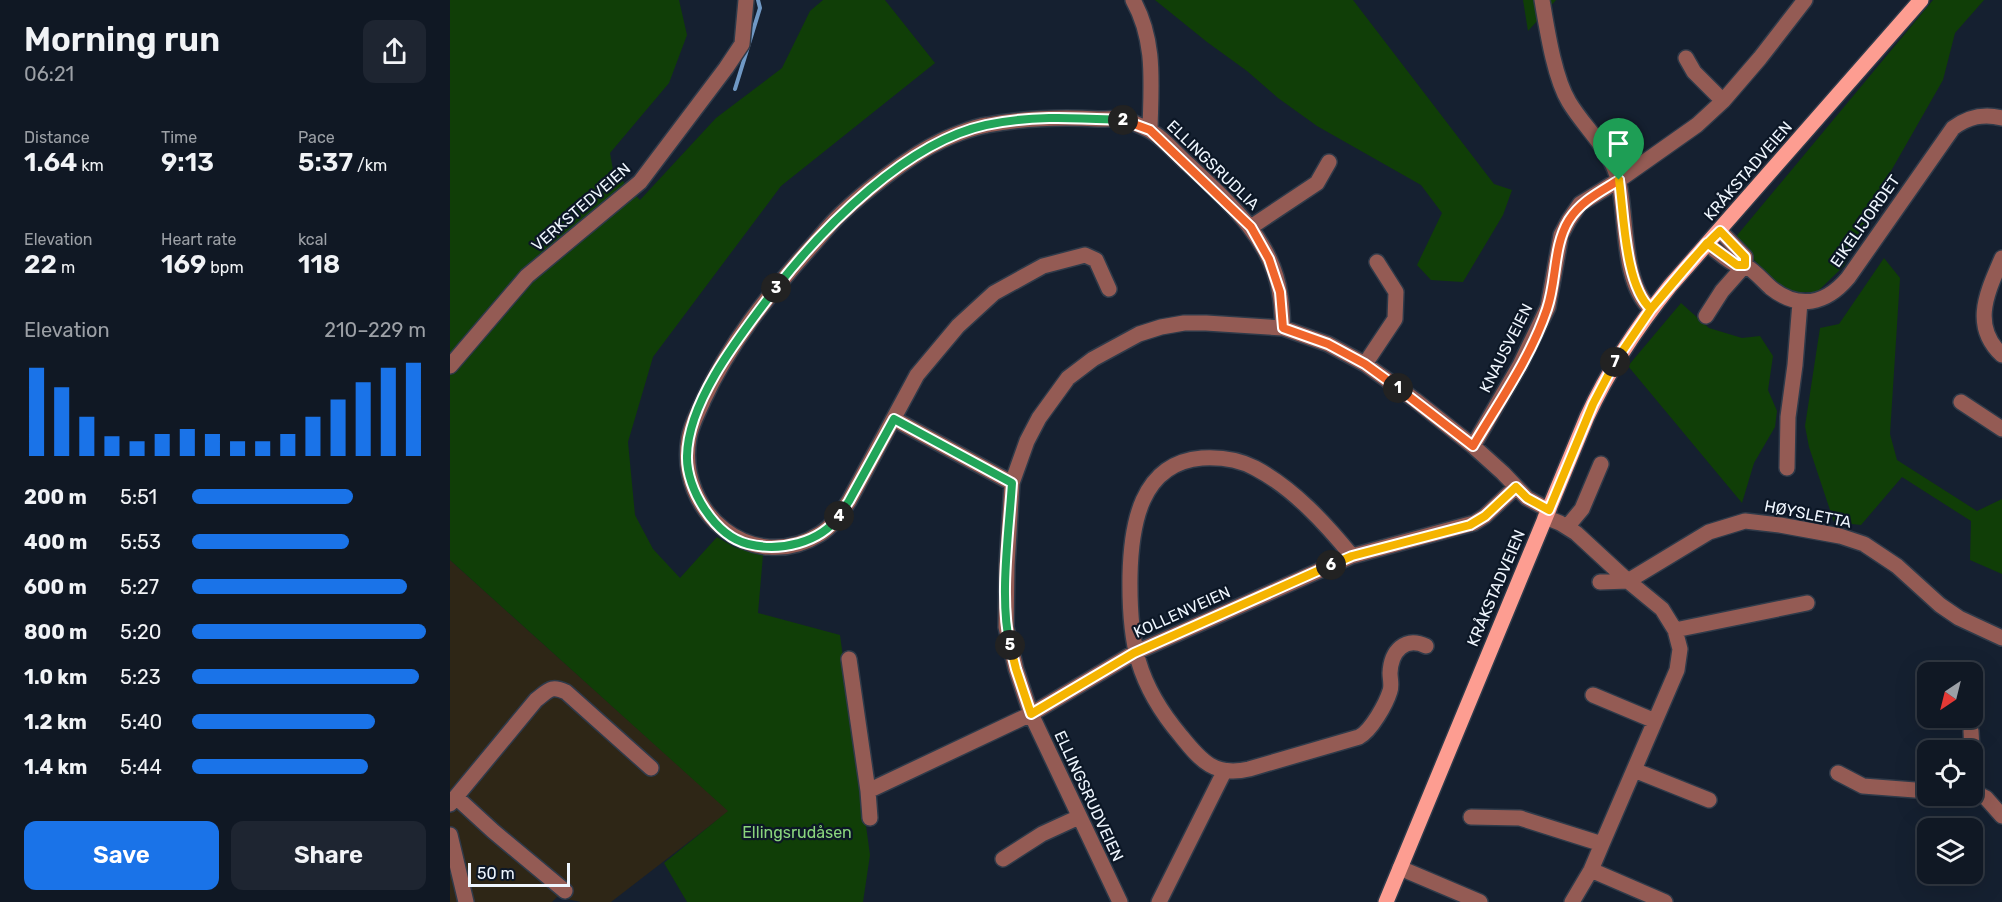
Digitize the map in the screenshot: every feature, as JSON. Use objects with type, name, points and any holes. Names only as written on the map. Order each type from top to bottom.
[{"type":"main road","name":"KRÅKSTADVEIEN","points":[[1386,902],[1547,514],[1604,382],[1627,343],[1651,309],[1707,243],[1720,231],[1921,0]]},
{"type":"street","name":"VERKSTEDVEIEN","points":[[450,366],[527,276],[640,182],[742,44],[746,0]]},
{"type":"street","name":"ELLINGSRUDLIA","points":[[1133,0],[1143,17],[1151,54],[1150,130]]},
{"type":"street","points":[[1542,0],[1548,36],[1568,101],[1606,151],[1619,180],[1631,269],[1641,298],[1651,309]]},
{"type":"street","name":"KNAUSVEIEN","points":[[1473,446],[1539,329],[1548,308],[1561,235],[1580,204],[1619,180],[1697,125],[1723,101],[1805,0]]},
{"type":"street","points":[[1686,58],[1694,72],[1723,101]]},
{"type":"street","name":"EIKELIJORDET","points":[[1800,302],[1817,300],[1839,288],[1953,128],[1975,117],[1987,115],[2002,118]]},
{"type":"street","name":"ELLINGSRUDLIA","points":[[1109,289],[1096,260],[1085,255],[1043,266],[994,293],[958,326],[917,375],[849,501],[836,519],[821,533],[802,543],[774,547],[747,544],[726,532],[707,514],[697,498],[686,458],[689,435],[712,380],[734,343],[789,272],[841,213],[890,174],[935,143],[985,125],[1056,117],[1126,120],[1150,130],[1251,227],[1269,259],[1280,292],[1283,328]]},
{"type":"street","points":[[1251,227],[1317,183],[1329,162]]},
{"type":"street","points":[[1706,316],[1722,291],[1745,265],[1745,257],[1720,231]]},
{"type":"street","points":[[1707,243],[1737,265],[1745,265],[1781,295],[1800,302],[1788,417],[1787,468]]},
{"type":"street","points":[[2002,258],[1988,290],[1983,316],[1991,342],[2002,355]]},
{"type":"street","points":[[1365,364],[1395,319],[1396,292],[1377,262]]},
{"type":"street","name":"ELLINGSRUDVEIEN","points":[[1120,902],[1031,714],[1005,627],[1012,483],[1027,441],[1039,418],[1068,378],[1093,359],[1139,334],[1184,323],[1283,328],[1328,344],[1365,364],[1473,446],[1547,514]]},
{"type":"street","points":[[1961,402],[2002,429]]},
{"type":"street","points":[[894,419],[1012,483]]},
{"type":"street","points":[[1352,556],[1329,528],[1285,489],[1254,467],[1221,457],[1194,459],[1173,465],[1151,484],[1137,513],[1130,544],[1130,594],[1134,653],[1149,691],[1174,728],[1199,756],[1224,772],[1249,769],[1364,734],[1373,723],[1390,692],[1391,667],[1396,652],[1410,642],[1419,642],[1426,646]]},
{"type":"street","points":[[1568,527],[1582,509],[1601,464]]},
{"type":"street","name":"KOLLENVEIEN","points":[[868,791],[1031,714],[1134,653],[1352,556],[1470,525],[1485,516],[1516,487]]},
{"type":"street","points":[[1547,514],[1568,527],[1662,609],[1675,630],[1680,649],[1677,670],[1591,870],[1572,902]]},
{"type":"street","name":"HØYSLETTA","points":[[1600,582],[1628,581],[1709,531],[1745,521],[1780,525],[1840,536],[1864,544],[1897,566],[1940,605],[1959,618],[2002,638]]},
{"type":"street","points":[[1675,630],[1807,603]]},
{"type":"street","points":[[849,659],[870,818]]},
{"type":"street","points":[[565,891],[453,800],[536,700],[551,688],[566,692],[651,768]]},
{"type":"street","points":[[1593,695],[1655,721]]},
{"type":"street","points":[[1971,731],[1971,740]]},
{"type":"street","points":[[1634,770],[1709,800]]},
{"type":"street","points":[[1159,902],[1224,772]]},
{"type":"street","points":[[1838,773],[1863,786],[1917,789]]},
{"type":"street","points":[[1983,796],[2002,816]]},
{"type":"street","points":[[1003,859],[1042,834],[1078,817]]},
{"type":"street","points":[[1472,817],[1520,818],[1602,844]]},
{"type":"street","points":[[450,835],[466,902]]},
{"type":"street","points":[[1400,868],[1480,902]]},
{"type":"street","points":[[1591,870],[1665,902]]},
{"type":"shaded area","points":[[450,560],[729,811],[611,902],[581,902],[557,897],[552,902],[450,902]]},
{"type":"green space","name":"Ellingsrudåsen","points":[[450,0],[679,0],[687,35],[669,83],[610,153],[613,170],[640,200],[716,118],[782,68],[810,11],[823,0],[885,0],[935,63],[781,186],[653,357],[628,442],[635,515],[653,549],[680,578],[717,537],[734,547],[763,555],[758,613],[840,635],[870,855],[863,902],[687,902],[664,863],[728,811],[450,560]]},
{"type":"green space","points":[[1155,0],[1353,0],[1494,184],[1512,190],[1503,215],[1463,282],[1431,280],[1417,265],[1442,213],[1421,185],[1317,126],[1278,98]]},
{"type":"green space","points":[[1523,0],[1556,0],[1528,31]]},
{"type":"green space","points":[[1933,0],[1984,0],[1955,33],[1943,80],[1883,185],[1844,266],[1817,292],[1785,292],[1734,239]]},
{"type":"green space","points":[[1884,258],[1900,278],[1890,434],[1897,460],[1977,511],[2002,499],[2002,574],[1970,560],[1971,521],[1902,477],[1861,525],[1834,522],[1809,447],[1805,426],[1820,328],[1839,324]]},
{"type":"green space","points":[[1681,303],[1709,328],[1742,338],[1760,336],[1773,356],[1768,390],[1777,411],[1775,427],[1754,463],[1742,503],[1628,366]]},
{"type":"waterway","points":[[735,89],[760,8],[758,0]]},
{"type":"route","points":[[1619,180],[1580,204],[1569,220],[1561,235],[1548,308],[1520,365],[1473,446],[1365,364],[1328,344],[1283,328],[1280,292],[1269,259],[1251,227],[1150,130],[1126,120],[1056,117],[985,125],[935,143],[890,174],[841,213],[789,272],[734,343],[712,380],[689,435],[686,458],[690,478],[697,498],[707,514],[726,532],[747,544],[774,547],[802,543],[821,533],[836,519],[849,501],[894,419],[1012,483],[1005,627],[1031,714],[1134,653],[1352,556],[1474,523],[1485,516],[1516,487],[1527,498],[1549,510],[1587,417],[1604,382],[1651,309],[1707,243],[1737,265],[1745,265],[1745,257],[1720,231],[1707,243],[1670,286],[1651,309],[1643,301],[1635,286],[1619,180]]}]
